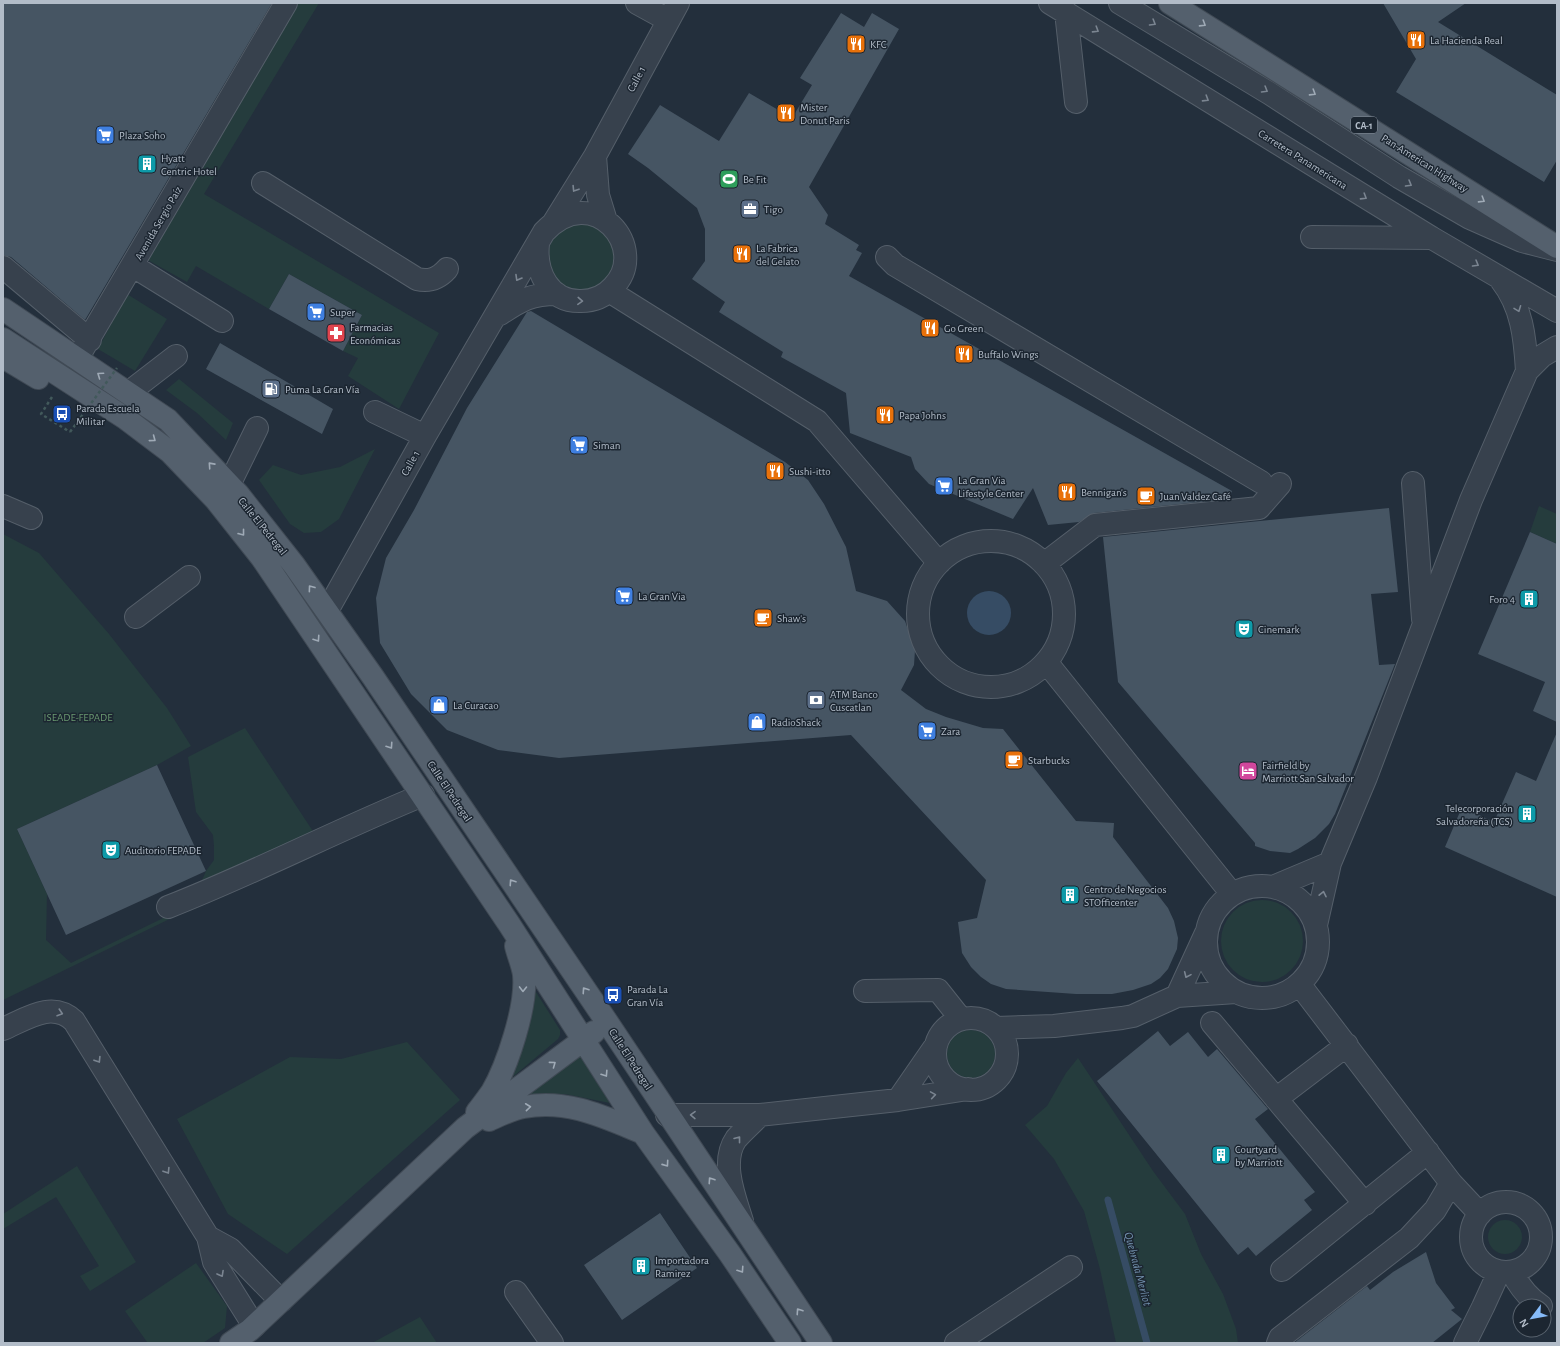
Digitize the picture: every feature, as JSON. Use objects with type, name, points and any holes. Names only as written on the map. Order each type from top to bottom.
[{"type":"main road","name":"Pan-American Highway","points":[[1170,3],[1557,249]]},
{"type":"main road","name":"Calle El Pedregal","points":[[3,309],[168,420],[229,484],[294,565],[327,611],[607,1022],[667,1115],[821,1343]]},
{"type":"main road","name":"Calle El Pedregal","points":[[7,347],[106,406],[170,452],[216,500],[262,558],[423,794],[644,1133],[730,1254],[790,1343]]},
{"type":"main road","points":[[7,347],[57,389],[106,406]]},
{"type":"main road","points":[[465,1128],[492,1092],[510,1049],[521,1010],[524,975],[509,924]]},
{"type":"main road","points":[[231,1343],[249,1333],[465,1128],[584,1041],[607,1022]]},
{"type":"main road","points":[[465,1128],[523,1107],[553,1105],[589,1111],[644,1133]]},
{"type":"street","name":"Avenida Sergio Paíz","points":[[77,359],[90,340],[286,3]]},
{"type":"street","points":[[637,3],[673,11]]},
{"type":"street","points":[[1120,3],[1269,93],[1399,177],[1470,218],[1522,241],[1557,249]]},
{"type":"street","points":[[1058,8],[1076,102]]},
{"type":"street","name":"Carretera Panamericana","points":[[1058,8],[1432,238],[1557,311]]},
{"type":"street","name":"Calle 1","points":[[327,611],[425,436],[496,317],[544,232],[554,222],[595,156],[673,11]]},
{"type":"street","name":"Calle 1","points":[[595,156],[598,195],[606,221]]},
{"type":"street","points":[[263,183],[417,279],[430,280],[442,274],[447,269]]},
{"type":"street","name":"Calle 1","points":[[496,317],[524,298],[533,295],[557,294],[567,299],[589,301],[609,291],[617,283],[623,271],[625,257],[623,243],[616,230],[606,221],[594,214],[580,212],[566,215],[554,222]]},
{"type":"street","points":[[1312,237],[1432,238]]},
{"type":"street","points":[[538,244],[538,267],[548,287],[557,294]]},
{"type":"street","points":[[887,257],[895,265],[1271,483],[1260,508],[1095,525],[1044,564]]},
{"type":"street","points":[[133,266],[222,321]]},
{"type":"street","points":[[3,267],[90,340]]},
{"type":"street","points":[[1498,276],[1514,299],[1521,318],[1527,371]]},
{"type":"street","points":[[609,291],[817,421],[939,563]]},
{"type":"street","points":[[1316,925],[1330,863],[1366,777],[1471,500],[1527,371],[1542,356],[1557,347]]},
{"type":"street","points":[[128,394],[176,356]]},
{"type":"street","points":[[374,412],[425,436]]},
{"type":"street","points":[[229,484],[257,428]]},
{"type":"street","points":[[1413,482],[1423,626]]},
{"type":"street","points":[[3,506],[31,518]]},
{"type":"street","points":[[982,541],[994,541],[1016,545],[1036,556],[1057,582],[1061,593],[1064,616],[1061,638],[1047,663],[1033,675],[1022,681],[999,687],[974,686],[951,676],[942,668],[926,649],[920,632],[917,613],[922,589],[927,578],[939,563],[950,552],[960,547],[982,541]]},
{"type":"street","points":[[136,617],[189,577]]},
{"type":"street","points":[[1047,663],[1232,894]]},
{"type":"street","points":[[168,907],[217,888],[351,825],[423,794]]},
{"type":"street","points":[[1273,887],[1330,863]]},
{"type":"street","points":[[996,1028],[1054,1026],[1133,1016],[1177,996],[1236,992],[1255,998],[1271,998],[1282,995],[1300,985],[1310,972],[1317,958],[1319,945],[1316,925],[1311,914],[1301,901],[1288,892],[1273,887],[1256,886],[1232,894],[1217,908],[1177,996]]},
{"type":"street","points":[[1208,928],[1206,944],[1211,965],[1220,979],[1236,992]]},
{"type":"street","points":[[1300,985],[1451,1182],[1480,1214]]},
{"type":"street","points":[[866,991],[938,990],[961,1019]]},
{"type":"street","points":[[3,1029],[46,1011],[64,1013],[74,1021],[208,1237],[214,1262],[249,1333]]},
{"type":"street","points":[[898,1100],[936,1045],[944,1030],[948,1025],[961,1019],[978,1018],[988,1022],[996,1028],[1005,1043],[1007,1050],[1006,1061]]},
{"type":"street","points":[[1212,1023],[1365,1204]]},
{"type":"street","points":[[936,1045],[936,1063],[942,1076],[954,1085],[975,1090],[989,1085],[1000,1074],[1006,1061],[1021,1045],[1054,1026]]},
{"type":"street","points":[[1276,1099],[1347,1045]]},
{"type":"street","points":[[667,1115],[760,1115],[898,1100],[968,1089]]},
{"type":"street","points":[[744,1230],[732,1186],[730,1159],[736,1140],[760,1115]]},
{"type":"street","points":[[1282,1270],[1428,1152]]},
{"type":"street","points":[[1278,1343],[1280,1338],[1408,1238],[1435,1210],[1451,1182]]},
{"type":"street","points":[[1511,1202],[1527,1209],[1536,1220],[1541,1234],[1538,1252],[1527,1265],[1505,1272],[1490,1269],[1481,1262],[1473,1249],[1471,1240],[1472,1229],[1480,1214],[1494,1204],[1511,1202]]},
{"type":"street","points":[[208,1237],[230,1250],[281,1301]]},
{"type":"street","points":[[956,1343],[1071,1267]]},
{"type":"street","points":[[1505,1272],[1530,1298]]},
{"type":"street","points":[[1465,1343],[1483,1307],[1505,1272]]},
{"type":"street","points":[[516,1292],[552,1343]]},
{"type":"path","points":[[57,389],[41,414],[70,432],[117,368]]},
{"type":"green space","points":[[298,3],[319,3],[204,194],[439,333],[399,409],[348,376],[358,358],[343,351],[362,315],[289,274],[269,309],[196,266],[187,282],[146,259]]},
{"type":"green space","points":[[574,224],[588,224],[600,229],[609,238],[614,250],[612,270],[605,281],[588,290],[574,290],[562,285],[553,276],[548,264],[548,250],[553,238],[562,229]]},
{"type":"green space","points":[[127,294],[167,319],[135,371],[98,349]]},
{"type":"green space","points":[[179,379],[233,423],[226,440],[197,413],[166,390]]},
{"type":"green space","points":[[375,449],[339,519],[321,532],[304,533],[290,524],[259,480],[273,465],[301,475],[340,467]]},
{"type":"green space","points":[[1539,506],[1557,514],[1557,544],[1530,532]]},
{"type":"green space","name":"ISEADE-FEPADE","points":[[3,534],[39,553],[109,634],[167,708],[191,746],[157,765],[17,829],[47,894],[46,940],[71,963],[192,904],[206,871],[214,860],[214,846],[213,835],[196,812],[188,757],[245,728],[322,845],[3,1000]]},
{"type":"green space","points":[[1262,900],[1278,903],[1291,912],[1300,925],[1303,941],[1300,957],[1291,970],[1278,979],[1262,982],[1246,979],[1233,970],[1224,957],[1221,941],[1224,925],[1233,912],[1246,903]]},
{"type":"green space","points":[[534,989],[560,1030],[560,1035],[558,1039],[509,1080]]},
{"type":"green space","points":[[966,1030],[976,1030],[985,1034],[991,1040],[994,1045],[994,1063],[985,1074],[976,1078],[966,1078],[957,1074],[951,1068],[947,1059],[947,1049],[951,1040],[957,1034]]},
{"type":"green space","points":[[407,1042],[460,1100],[287,1254],[228,1214],[177,1119],[290,1057],[341,1059]]},
{"type":"green space","points":[[580,1056],[610,1103],[565,1094],[519,1097]]},
{"type":"green space","points":[[1078,1058],[1153,1171],[1185,1214],[1201,1254],[1223,1294],[1236,1329],[1238,1343],[1116,1343],[1100,1269],[1084,1211],[1054,1159],[1025,1125],[1047,1106],[1066,1073]]},
{"type":"green space","points":[[77,1166],[136,1262],[90,1291],[80,1276],[99,1266],[56,1197],[3,1229],[3,1214]]},
{"type":"green space","points":[[1505,1220],[1517,1225],[1522,1237],[1517,1249],[1505,1254],[1493,1249],[1488,1237],[1493,1225]]},
{"type":"green space","points":[[196,1263],[227,1306],[225,1328],[203,1343],[145,1343],[147,1342],[125,1311]]},
{"type":"green space","points":[[420,1317],[437,1343],[372,1343]]},
{"type":"water","points":[[985,591],[993,591],[1005,597],[1011,609],[1011,617],[1005,629],[993,635],[985,635],[973,629],[967,617],[967,609],[973,597]]},
{"type":"building","name":"Plaza Soho","points":[[3,3],[272,3],[85,320],[11,257],[3,255]]},
{"type":"building","points":[[1383,3],[1466,3],[1438,22],[1557,95],[1557,160],[1544,182],[1396,92],[1416,59]]},
{"type":"building","points":[[841,13],[864,27],[872,13],[899,29],[809,187],[828,215],[825,224],[859,245],[856,250],[862,253],[849,276],[1232,491],[1229,499],[1094,513],[1079,522],[1048,525],[1033,488],[1013,519],[929,484],[915,469],[911,457],[850,433],[846,393],[781,357],[783,352],[719,312],[725,302],[692,279],[705,261],[705,229],[697,208],[648,168],[628,154],[660,105],[719,141],[749,93],[792,118],[812,85],[800,78]]},
{"type":"building","name":"Super","points":[[289,274],[362,315],[343,351],[269,309]]},
{"type":"building","name":"La Gran Via","points":[[531,311],[785,462],[808,480],[824,504],[846,547],[856,591],[887,601],[905,621],[915,650],[914,665],[901,690],[926,709],[946,717],[983,728],[1003,729],[1076,821],[1114,823],[1113,837],[1168,908],[1174,921],[1178,938],[1177,949],[1168,969],[1160,978],[1151,984],[1133,990],[1112,994],[1076,994],[1006,989],[991,984],[981,977],[971,967],[962,953],[958,922],[977,918],[986,880],[851,735],[559,758],[498,750],[447,730],[411,694],[380,643],[376,598],[386,558],[414,510],[467,408],[527,312]]},
{"type":"building","name":"Puma La Gran Vía","points":[[220,343],[333,409],[322,434],[206,369]]},
{"type":"building","points":[[1389,508],[1398,592],[1371,594],[1379,665],[1395,664],[1335,814],[1329,824],[1315,838],[1290,853],[1270,851],[1255,846],[1255,843],[1118,682],[1103,537]]},
{"type":"building","name":"Foro 4","points":[[1530,532],[1557,544],[1557,722],[1533,711],[1545,682],[1478,654]]},
{"type":"building","name":"Telecorporación Salvadoreña (TCS)","points":[[1557,732],[1557,897],[1445,847],[1462,807],[1494,822],[1516,772],[1536,781]]},
{"type":"building","name":"Auditorio FEPADE","points":[[157,765],[206,871],[66,935],[17,829]]},
{"type":"building","name":"Courtyard by Marriott","points":[[1158,1031],[1170,1046],[1188,1032],[1208,1057],[1217,1049],[1268,1109],[1255,1119],[1315,1192],[1304,1200],[1312,1210],[1256,1256],[1248,1247],[1238,1255],[1097,1081]]},
{"type":"building","name":"Importadora Ramirez","points":[[660,1213],[697,1268],[622,1320],[584,1265]]},
{"type":"building","points":[[1426,1252],[1436,1283],[1455,1308],[1451,1310],[1462,1319],[1432,1343],[1294,1343],[1367,1286],[1370,1290],[1393,1272]]},
{"type":"waterway","name":"Quebrada Merliot","points":[[1108,1200],[1147,1343]]},
{"type":"place","name":"La Hacienda Real","points":[[1416,40]]},
{"type":"place","name":"KFC","points":[[856,44]]},
{"type":"place","name":"Mister Donut Paris","points":[[786,113]]},
{"type":"place","name":"Plaza Soho","points":[[105,135]]},
{"type":"place","name":"Hyatt Centric Hotel","points":[[147,164]]},
{"type":"place","name":"Be Fit","points":[[729,179]]},
{"type":"place","name":"Tigo","points":[[750,209]]},
{"type":"place","name":"La Fabrica del Gelato","points":[[742,254]]},
{"type":"place","name":"Super","points":[[316,312]]},
{"type":"place","name":"Go Green","points":[[930,328]]},
{"type":"place","name":"Farmacias Económicas","points":[[336,333]]},
{"type":"place","name":"Buffalo Wings","points":[[964,354]]},
{"type":"place","name":"Puma La Gran Vía","points":[[271,389]]},
{"type":"place","name":"Parada Escuela Militar","points":[[62,414]]},
{"type":"place","name":"Papa Johns","points":[[885,415]]},
{"type":"place","name":"Siman","points":[[579,445]]},
{"type":"place","name":"Sushi-itto","points":[[775,471]]},
{"type":"place","name":"La Gran Via Lifestyle Center","points":[[944,486]]},
{"type":"place","name":"Bennigan's","points":[[1067,492]]},
{"type":"place","name":"Juan Valdez Café","points":[[1146,496]]},
{"type":"place","name":"La Gran Via","points":[[624,596]]},
{"type":"place","name":"Foro 4","points":[[1529,599]]},
{"type":"place","name":"Shaw's","points":[[763,618]]},
{"type":"place","name":"Cinemark","points":[[1244,629]]},
{"type":"place","name":"ATM Banco Cuscatlan","points":[[816,700]]},
{"type":"place","name":"La Curacao","points":[[439,705]]},
{"type":"place","name":"RadioShack","points":[[757,722]]},
{"type":"place","name":"Zara","points":[[927,731]]},
{"type":"place","name":"Starbucks","points":[[1014,760]]},
{"type":"place","name":"Fairfield by Marriott San Salvador","points":[[1248,771]]},
{"type":"place","name":"Telecorporación Salvadoreña (TCS)","points":[[1527,814]]},
{"type":"place","name":"Auditorio FEPADE","points":[[111,850]]},
{"type":"place","name":"Centro de Negocios STOfficenter","points":[[1070,895]]},
{"type":"place","name":"Parada La Gran Vía","points":[[613,995]]},
{"type":"place","name":"Courtyard by Marriott","points":[[1221,1155]]},
{"type":"place","name":"Importadora Ramirez","points":[[641,1266]]}]
